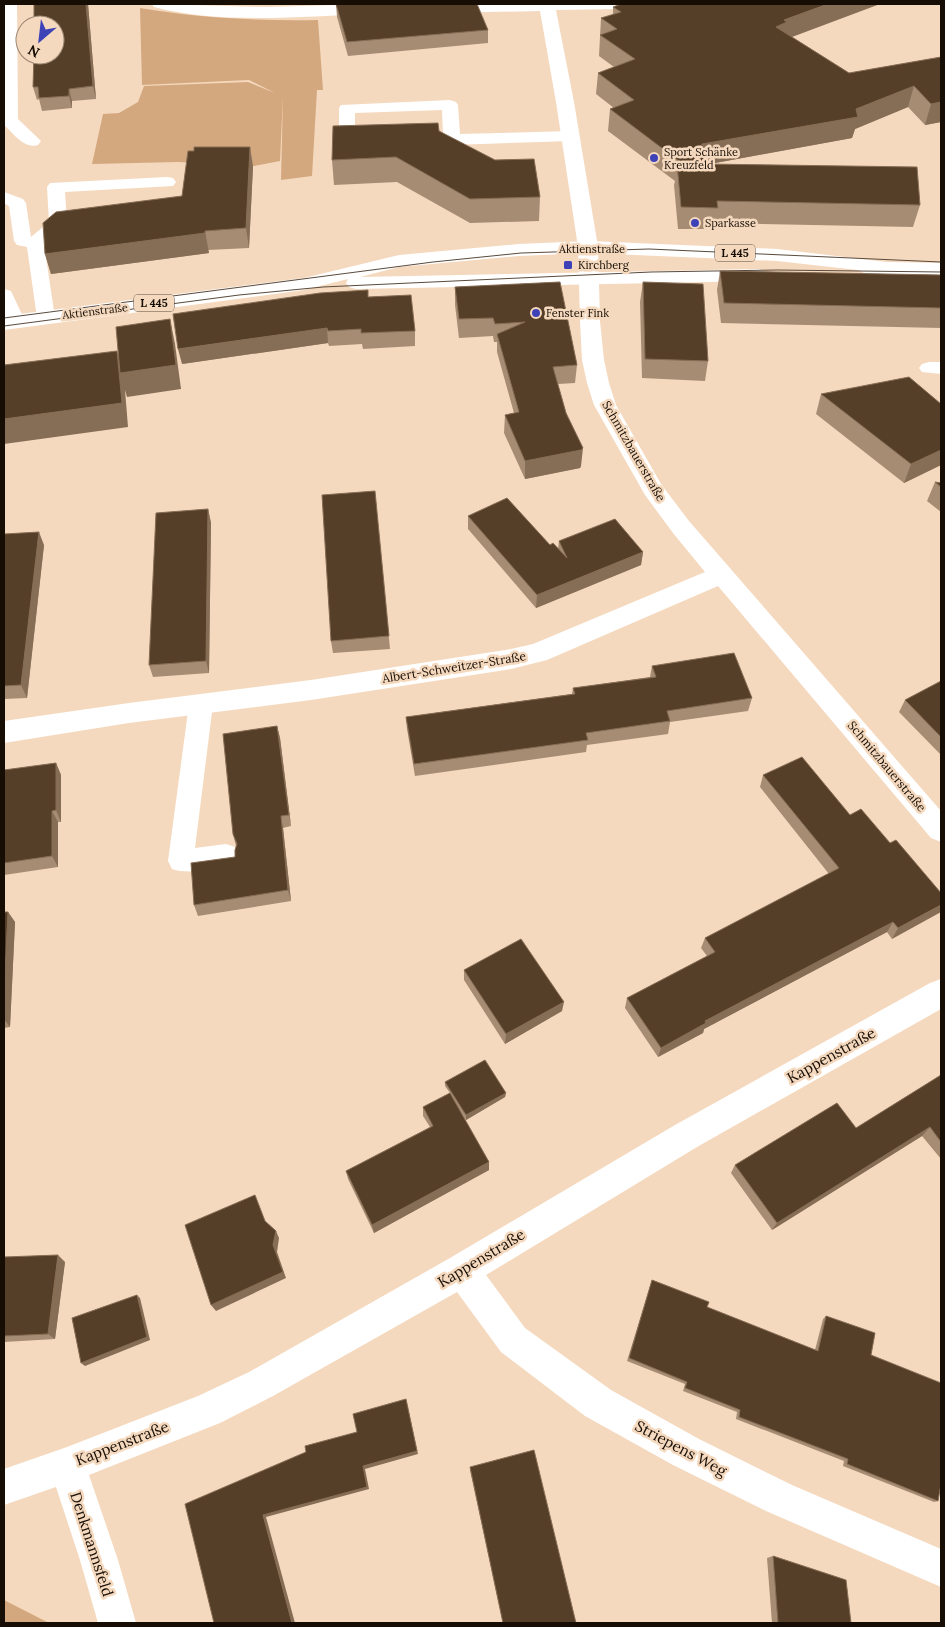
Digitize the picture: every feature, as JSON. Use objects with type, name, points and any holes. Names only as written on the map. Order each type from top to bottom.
[{"type":"street","points":[[9,4],[9,120],[32,141]]},
{"type":"street","points":[[160,4],[237,12],[392,9]]},
{"type":"street","points":[[421,8],[620,4]]},
{"type":"street","name":"Schmitzbauerstraße","points":[[547,6],[571,136],[588,247],[593,360],[605,405],[653,490],[681,527],[941,830]]},
{"type":"street","name":"Aktienstraße","points":[[10,322],[304,284],[399,261],[520,250],[588,247],[777,255],[882,267]]},
{"type":"street","name":"Aktienstraße","points":[[304,284],[768,275],[882,267],[941,268]]},
{"type":"street","name":"Albert-Schweitzer-Straße","points":[[4,732],[311,690],[511,660],[538,652],[723,574]]},
{"type":"street","name":"Kappenstraße","points":[[4,1487],[67,1465],[207,1410],[262,1384],[462,1270],[686,1136],[941,993]]},
{"type":"street","name":"Striepens Weg","points":[[462,1270],[513,1340],[598,1403],[686,1452],[780,1498],[941,1568]]},
{"type":"street","name":"Denkmannsfeld","points":[[67,1465],[99,1560],[117,1623]]},
{"type":"lane","points":[[376,142],[347,142],[347,108],[450,106],[452,140]]},
{"type":"lane","points":[[404,141],[571,136]]},
{"type":"lane","points":[[4,197],[17,203],[24,241],[35,243],[58,224],[56,187],[167,182]]},
{"type":"lane","points":[[35,243],[46,318]]},
{"type":"lane","points":[[4,295],[10,322]]},
{"type":"lane","points":[[201,704],[181,861],[226,855]]},
{"type":"shaded area","points":[[140,8],[229,18],[318,20],[323,90],[317,90],[312,176],[281,180],[283,96],[280,161],[254,166],[178,162],[92,164],[103,114],[119,113],[138,102],[144,86],[248,82],[275,93],[249,80],[142,85]]},
{"type":"shaded area","points":[[4,1600],[49,1623],[4,1623]]},
{"type":"building","points":[[34,4],[86,4],[93,86],[69,89],[69,96],[39,98],[38,87],[33,87],[34,65],[65,65],[65,15],[34,15]]},
{"type":"building","points":[[336,4],[477,4],[488,30],[347,42]]},
{"type":"building","points":[[621,4],[828,4],[784,20],[787,22],[776,27],[849,73],[941,57],[941,102],[931,104],[914,86],[856,109],[858,117],[702,144],[704,164],[917,167],[920,205],[717,201],[718,208],[681,207],[677,164],[683,164],[610,109],[634,100],[598,73],[635,59],[600,35],[617,29],[601,18],[621,12],[613,7]]},
{"type":"building","points":[[438,123],[439,131],[495,160],[534,159],[540,197],[470,199],[396,157],[332,160],[333,126]]},
{"type":"building","points":[[194,147],[250,147],[246,228],[205,231],[205,233],[45,254],[43,223],[56,212],[182,196],[188,151],[194,151]]},
{"type":"building","points":[[720,271],[941,275],[941,308],[724,303]]},
{"type":"building","points":[[560,282],[577,365],[553,367],[566,413],[583,448],[581,450],[525,461],[505,415],[519,412],[497,334],[525,322],[495,324],[493,318],[459,319],[455,287]]},
{"type":"building","points":[[643,282],[703,284],[708,361],[645,359]]},
{"type":"building","points":[[368,290],[368,297],[411,295],[415,331],[361,333],[361,329],[328,331],[327,328],[178,349],[173,314],[320,293]]},
{"type":"building","points":[[170,319],[176,365],[120,373],[116,327]]},
{"type":"building","points":[[117,351],[122,403],[4,419],[4,365]]},
{"type":"building","points":[[909,377],[941,404],[941,450],[911,464],[821,394]]},
{"type":"building","points":[[375,491],[389,636],[331,641],[322,495]]},
{"type":"building","points":[[507,498],[550,545],[553,543],[567,558],[559,541],[615,519],[643,552],[537,595],[468,516]]},
{"type":"building","points":[[208,509],[206,661],[149,665],[156,513]]},
{"type":"building","points":[[39,532],[21,685],[4,686],[4,534]]},
{"type":"building","points":[[734,653],[752,698],[667,711],[670,721],[586,733],[588,740],[414,764],[406,717],[575,694],[573,688],[656,677],[652,666]]},
{"type":"building","points":[[941,681],[941,737],[905,700]]},
{"type":"building","points":[[277,726],[289,815],[281,816],[288,890],[194,905],[191,863],[235,857],[237,844],[233,834],[223,734]]},
{"type":"building","points":[[802,757],[850,815],[861,809],[890,843],[896,840],[941,893],[941,905],[898,928],[893,922],[705,1021],[706,1023],[661,1048],[627,998],[715,952],[705,938],[839,868],[763,775]]},
{"type":"building","points":[[56,763],[56,810],[52,811],[52,856],[4,863],[4,770]]},
{"type":"building","points":[[4,912],[8,912],[4,995]]},
{"type":"building","points":[[521,939],[564,1002],[506,1034],[464,970]]},
{"type":"building","points":[[485,1060],[506,1093],[466,1115],[445,1082]]},
{"type":"building","points":[[941,1075],[941,1142],[930,1127],[777,1223],[735,1165],[837,1103],[856,1128]]},
{"type":"building","points":[[450,1093],[489,1162],[372,1225],[346,1171],[433,1126],[423,1107]]},
{"type":"building","points":[[255,1195],[265,1221],[276,1231],[273,1245],[283,1272],[211,1305],[185,1225]]},
{"type":"building","points":[[58,1255],[48,1334],[4,1336],[4,1257]]},
{"type":"building","points":[[652,1280],[709,1302],[707,1307],[818,1351],[826,1316],[875,1333],[871,1355],[941,1383],[941,1484],[938,1501],[847,1464],[848,1459],[739,1417],[740,1410],[685,1388],[687,1382],[629,1358]]},
{"type":"building","points":[[137,1295],[147,1337],[81,1363],[72,1318]]},
{"type":"building","points":[[406,1399],[417,1451],[363,1466],[367,1487],[263,1515],[292,1623],[214,1623],[185,1504],[306,1452],[305,1446],[357,1432],[353,1414]]},
{"type":"building","points":[[534,1450],[576,1623],[503,1623],[470,1467]]},
{"type":"building","points":[[773,1556],[846,1580],[851,1623],[778,1623]]},
{"type":"tram line","points":[[4,318],[433,262],[521,253],[649,249],[941,262]]},
{"type":"tram line","points":[[4,326],[239,295],[323,287],[651,272],[777,270],[941,272]]},
{"type":"place","name":"Sport Schänke Kreuzfeld","points":[[654,158]]},
{"type":"place","name":"Sparkasse","points":[[695,223]]},
{"type":"place","name":"Kirchberg","points":[[568,265]]},
{"type":"place","name":"Fenster Fink","points":[[536,313]]}]
